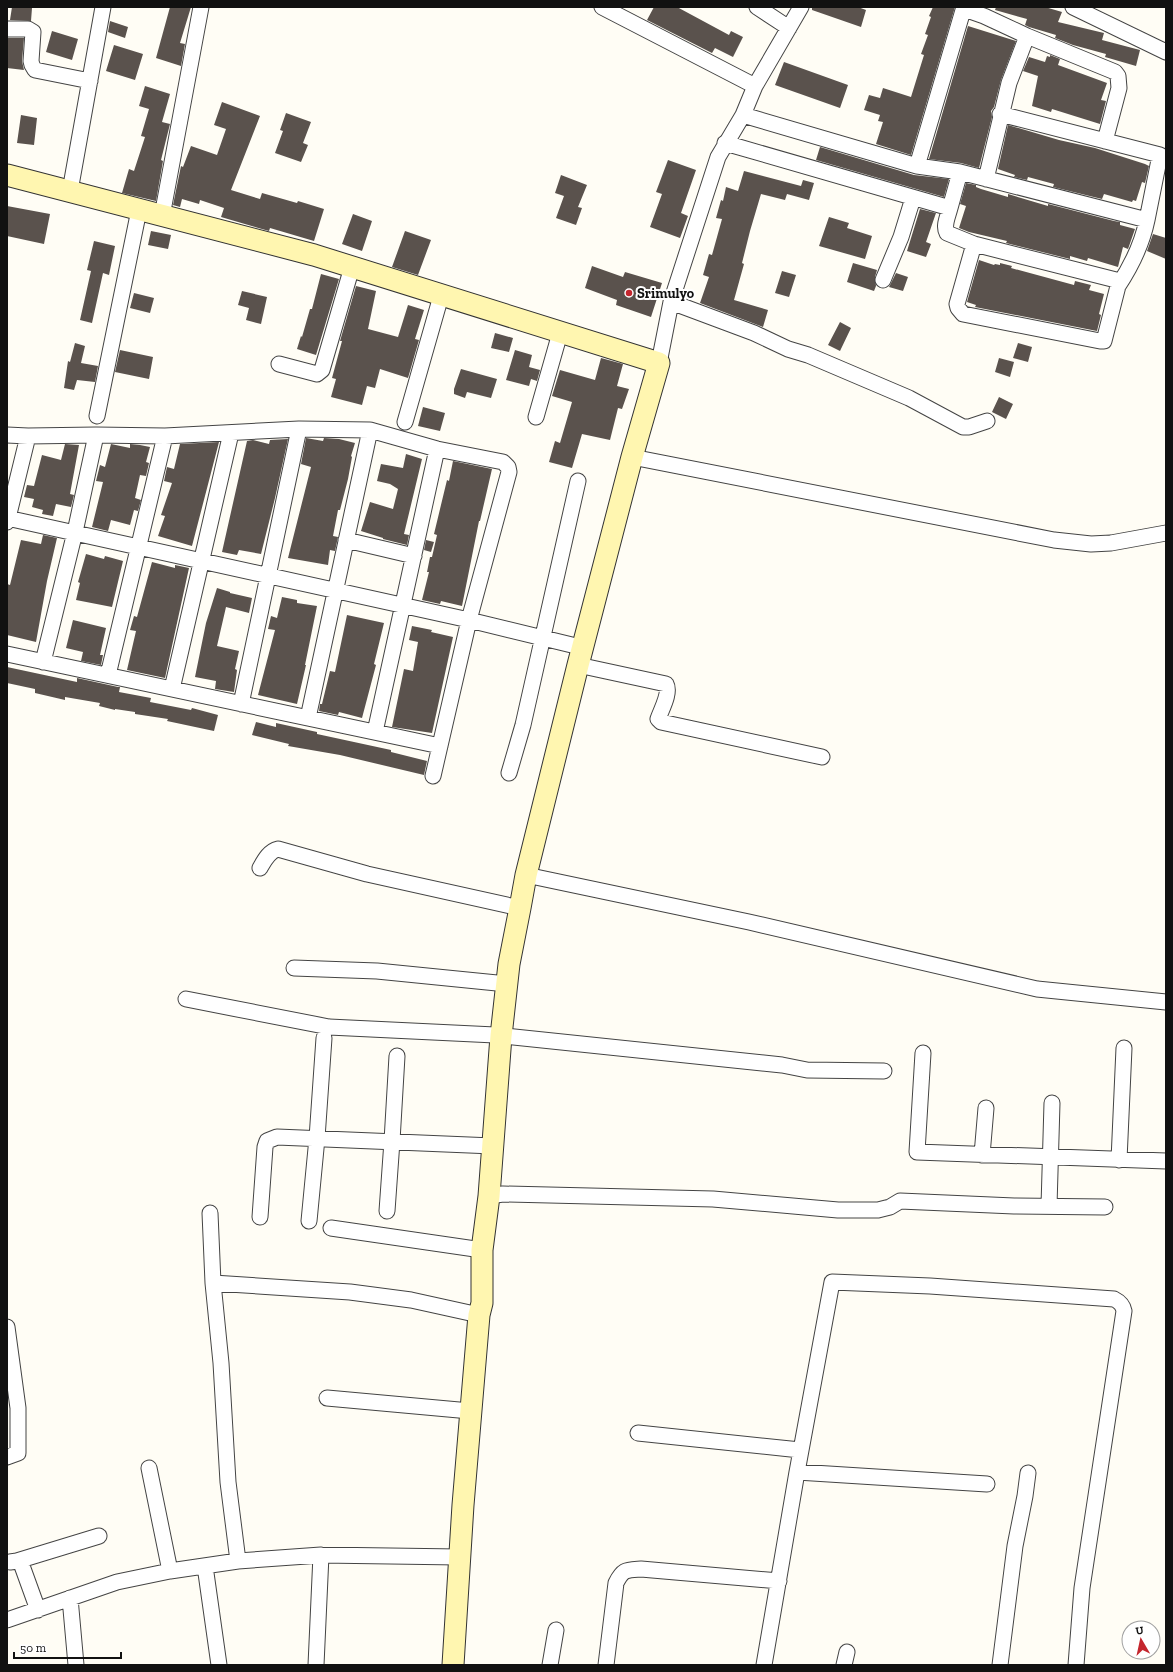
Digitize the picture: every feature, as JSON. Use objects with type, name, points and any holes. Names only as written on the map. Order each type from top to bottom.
[{"type":"street","points":[[70,191],[103,7]]},
{"type":"street","points":[[162,216],[201,7]]},
{"type":"street","points":[[602,7],[746,82]]},
{"type":"street","points":[[757,7],[782,24]]},
{"type":"street","points":[[453,1665],[459,1556],[463,1410],[482,1303],[482,1250],[496,1195],[493,1146],[500,1036],[496,983],[509,906],[534,877],[579,653],[632,457],[651,361],[718,156],[743,115],[746,82],[782,24],[801,7]]},
{"type":"street","points":[[1073,7],[1166,52]]},
{"type":"street","points":[[917,166],[964,8],[1115,72],[1118,76],[1119,88],[1105,141]]},
{"type":"street","points":[[7,29],[28,29],[33,32],[31,61],[35,70],[90,81]]},
{"type":"street","points":[[986,179],[1008,83],[1027,36]]},
{"type":"street","points":[[974,244],[956,304],[963,314],[1100,341],[1104,340],[1118,286],[1131,266],[1138,251],[1147,220],[1160,155],[1000,114]]},
{"type":"street","points":[[743,115],[917,166],[960,172],[1147,220]]},
{"type":"street","points":[[725,143],[950,208]]},
{"type":"street","points":[[960,172],[945,225],[948,233],[974,244],[1116,280],[1118,286]]},
{"type":"street","points":[[7,175],[314,256],[651,361]]},
{"type":"street","points":[[883,280],[901,237],[913,198]]},
{"type":"street","points":[[97,416],[139,210]]},
{"type":"street","points":[[279,364],[317,374],[322,370],[352,267]]},
{"type":"street","points":[[405,422],[441,296]]},
{"type":"street","points":[[671,302],[754,333],[788,349],[808,354],[909,398],[963,427],[969,427],[988,421]]},
{"type":"street","points":[[536,417],[560,333]]},
{"type":"street","points":[[241,704],[299,429]]},
{"type":"street","points":[[7,435],[165,436],[299,429],[370,430],[437,449],[503,462],[508,467],[509,472],[469,620],[433,776]]},
{"type":"street","points":[[308,718],[370,430]]},
{"type":"street","points":[[172,689],[231,433]]},
{"type":"street","points":[[43,662],[75,532],[96,435]]},
{"type":"street","points":[[28,436],[7,519],[75,532],[336,590],[558,642],[579,653],[666,684],[668,687],[667,695],[658,719],[661,722],[822,757]]},
{"type":"street","points":[[108,675],[165,436]]},
{"type":"street","points":[[375,732],[437,449]]},
{"type":"street","points":[[632,457],[1054,540],[1091,544],[1111,543],[1166,533]]},
{"type":"street","points":[[510,773],[523,725],[578,481]]},
{"type":"street","points":[[346,540],[414,556]]},
{"type":"street","points":[[7,654],[440,746]]},
{"type":"street","points":[[260,868],[273,850],[278,849],[367,874],[509,906]]},
{"type":"street","points":[[534,877],[749,922],[1037,989],[1166,1002]]},
{"type":"street","points":[[294,968],[377,971],[496,983]]},
{"type":"street","points":[[186,999],[329,1027],[500,1036],[775,1064],[807,1070],[884,1071]]},
{"type":"street","points":[[309,1221],[324,1038]]},
{"type":"street","points":[[1119,1160],[1124,1048]]},
{"type":"street","points":[[923,1053],[917,1152],[1166,1161]]},
{"type":"street","points":[[387,1211],[396,1056]]},
{"type":"street","points":[[1050,1206],[1052,1103]]},
{"type":"street","points":[[982,1155],[986,1108]]},
{"type":"street","points":[[260,1217],[265,1147],[267,1141],[277,1137],[493,1146]]},
{"type":"street","points":[[496,1195],[713,1199],[838,1210],[878,1210],[890,1207],[900,1201],[1105,1207]]},
{"type":"street","points":[[210,1213],[213,1283],[221,1363],[228,1482],[238,1561]]},
{"type":"street","points":[[331,1228],[482,1250]]},
{"type":"street","points":[[764,1665],[800,1450],[832,1282],[938,1286],[1114,1299],[1123,1306],[1123,1319],[1082,1588],[1076,1665]]},
{"type":"street","points":[[213,1283],[350,1292],[412,1300],[479,1315]]},
{"type":"street","points":[[7,1328],[18,1408],[18,1453],[7,1457]]},
{"type":"street","points":[[327,1398],[463,1410]]},
{"type":"street","points":[[638,1433],[800,1450]]},
{"type":"street","points":[[149,1468],[170,1571]]},
{"type":"street","points":[[797,1472],[987,1484]]},
{"type":"street","points":[[1000,1665],[1015,1546],[1028,1473]]},
{"type":"street","points":[[12,1562],[99,1536]]},
{"type":"street","points":[[316,1665],[321,1555]]},
{"type":"street","points":[[7,1620],[117,1582],[170,1571],[238,1561],[321,1555],[459,1556]]},
{"type":"street","points":[[12,1562],[21,1563],[38,1610]]},
{"type":"street","points":[[205,1566],[219,1665]]},
{"type":"street","points":[[606,1665],[616,1583],[621,1573],[628,1570],[642,1568],[779,1581]]},
{"type":"street","points":[[70,1598],[76,1665]]},
{"type":"street","points":[[550,1665],[556,1630]]},
{"type":"building","points":[[12,7],[32,8],[31,21],[10,20]]},
{"type":"building","points":[[170,7],[191,7],[180,43],[185,44],[181,66],[156,58]]},
{"type":"building","points":[[654,7],[677,7],[729,35],[731,31],[743,37],[733,57],[715,48],[712,53],[647,20]]},
{"type":"building","points":[[812,7],[858,7],[866,10],[861,27],[812,10]]},
{"type":"building","points":[[933,7],[955,7],[911,155],[876,144],[883,122],[878,121],[880,115],[864,110],[869,95],[880,98],[883,88],[911,97],[924,55],[921,54],[928,35],[925,34],[931,17],[929,16]]},
{"type":"building","points":[[996,7],[1045,7],[1062,12],[1058,22],[1104,33],[1102,40],[1140,50],[1136,66],[1105,57],[1106,54],[1073,45],[1055,38],[1056,35],[1025,25],[1027,19],[995,10]]},
{"type":"building","points":[[110,21],[128,27],[125,38],[108,32]]},
{"type":"building","points":[[968,26],[1016,41],[1001,80],[994,107],[991,111],[992,117],[979,168],[961,163],[929,159]]},
{"type":"building","points":[[52,31],[78,39],[72,60],[46,52]]},
{"type":"building","points":[[7,38],[24,38],[22,61],[24,70],[7,68]]},
{"type":"building","points":[[114,45],[143,54],[135,80],[106,71]]},
{"type":"building","points":[[1050,55],[1060,59],[1058,65],[1107,83],[1101,100],[1106,101],[1100,124],[1052,109],[1051,112],[1032,106],[1038,76],[1023,71],[1029,57],[1045,62],[1047,56],[1050,57]]},
{"type":"building","points":[[784,62],[848,85],[840,108],[775,85]]},
{"type":"building","points":[[145,86],[170,94],[162,122],[170,124],[161,160],[163,161],[156,201],[122,193],[129,169],[134,171],[145,137],[141,136],[149,109],[139,106]]},
{"type":"building","points":[[222,102],[260,116],[231,190],[260,199],[262,193],[297,203],[298,201],[324,209],[314,241],[270,228],[269,231],[221,217],[224,208],[200,200],[199,204],[182,199],[180,207],[173,205],[181,166],[183,167],[191,146],[217,155],[226,129],[214,125]]},
{"type":"building","points":[[286,113],[311,122],[303,143],[308,145],[301,162],[275,153],[283,131],[280,130]]},
{"type":"building","points":[[21,115],[37,118],[34,145],[17,143]]},
{"type":"building","points":[[1008,125],[1059,140],[1095,148],[1149,166],[1145,183],[1142,182],[1136,201],[1133,200],[1132,202],[1104,194],[1102,199],[1053,187],[1054,184],[1028,177],[1027,180],[1014,177],[1015,175],[998,169]]},
{"type":"building","points":[[820,147],[914,175],[949,179],[944,197],[816,160]]},
{"type":"building","points":[[668,160],[696,170],[681,213],[688,216],[680,238],[650,227],[662,194],[656,192]]},
{"type":"building","points":[[744,171],[801,186],[803,180],[814,183],[809,200],[787,194],[785,200],[761,194],[750,231],[742,263],[744,264],[734,300],[768,310],[763,327],[700,303],[709,277],[703,275],[709,254],[712,255],[722,219],[716,218],[721,200],[723,201],[726,187],[738,191]]},
{"type":"building","points":[[561,175],[587,185],[578,207],[582,208],[576,225],[556,218],[564,196],[555,193]]},
{"type":"building","points":[[966,183],[976,185],[976,187],[981,189],[1008,197],[1008,194],[1048,206],[1048,204],[1120,222],[1120,225],[1135,229],[1128,249],[1123,247],[1118,267],[1088,258],[1087,261],[1070,256],[1070,259],[1006,243],[1007,241],[969,232],[959,228],[966,206],[960,204]]},
{"type":"building","points":[[7,206],[50,214],[44,244],[7,236]]},
{"type":"building","points":[[920,209],[936,213],[926,242],[931,244],[926,257],[907,251]]},
{"type":"building","points":[[353,214],[372,221],[362,251],[342,244]]},
{"type":"building","points":[[829,217],[849,223],[847,228],[872,236],[865,259],[819,246]]},
{"type":"building","points":[[151,231],[171,235],[168,249],[148,245]]},
{"type":"building","points":[[405,231],[431,240],[418,275],[392,267]]},
{"type":"building","points":[[1153,234],[1166,238],[1166,259],[1147,251]]},
{"type":"building","points":[[94,241],[115,246],[109,275],[103,273],[92,323],[80,320],[91,271],[87,270]]},
{"type":"building","points":[[979,260],[994,265],[1000,265],[1000,263],[1012,266],[1011,268],[1074,285],[1075,281],[1091,285],[1089,290],[1104,294],[1097,331],[975,307],[976,305],[967,302]]},
{"type":"building","points":[[853,263],[877,270],[875,277],[876,286],[874,291],[847,282]]},
{"type":"building","points":[[592,266],[623,277],[625,272],[662,283],[651,317],[616,305],[617,300],[585,288]]},
{"type":"building","points":[[782,271],[796,275],[789,297],[775,293]]},
{"type":"building","points":[[896,273],[908,277],[903,291],[889,287]]},
{"type":"building","points":[[321,274],[339,279],[316,355],[297,349],[310,309],[312,309]]},
{"type":"building","points":[[356,286],[376,291],[368,329],[398,337],[408,305],[424,310],[415,339],[419,340],[408,378],[380,369],[375,388],[367,386],[362,405],[331,397],[336,379],[332,378],[342,341],[340,341]]},
{"type":"building","points":[[242,291],[267,297],[261,324],[246,320],[249,308],[238,305]]},
{"type":"building","points":[[134,293],[154,298],[150,313],[130,308]]},
{"type":"building","points":[[840,322],[851,328],[840,351],[828,345]]},
{"type":"building","points":[[495,333],[513,338],[509,352],[491,348]]},
{"type":"building","points":[[75,343],[85,346],[81,363],[98,366],[95,382],[77,380],[74,390],[64,388],[68,361],[70,362]]},
{"type":"building","points":[[1018,343],[1032,347],[1028,362],[1013,358]]},
{"type":"building","points":[[120,350],[153,357],[149,379],[115,372]]},
{"type":"building","points":[[515,350],[532,355],[529,367],[540,370],[537,381],[531,379],[529,386],[506,380]]},
{"type":"building","points":[[601,358],[623,364],[617,386],[629,389],[622,409],[618,408],[610,440],[582,434],[572,468],[549,462],[555,441],[560,443],[572,402],[552,396],[560,370],[595,380]]},
{"type":"building","points":[[999,358],[1014,362],[1010,377],[995,372]]},
{"type":"building","points":[[461,369],[497,379],[491,398],[467,392],[465,398],[454,394],[454,389]]},
{"type":"building","points":[[999,397],[1013,404],[1006,419],[992,412]]},
{"type":"building","points":[[423,407],[445,413],[440,431],[418,426]]},
{"type":"building","points":[[306,438],[323,441],[324,438],[339,439],[355,443],[351,456],[348,479],[340,510],[338,510],[333,536],[338,537],[335,551],[330,550],[328,565],[288,558],[311,467],[301,464]]},
{"type":"building","points":[[288,439],[261,554],[239,550],[237,555],[222,552],[247,441],[253,440],[269,444],[270,440]]},
{"type":"building","points":[[219,442],[192,546],[158,536],[165,516],[161,515],[172,483],[164,481],[167,467],[174,469],[180,444]]},
{"type":"building","points":[[65,444],[79,445],[70,494],[74,495],[71,507],[56,504],[53,516],[42,514],[43,510],[32,507],[34,499],[24,497],[27,485],[34,486],[42,455],[61,460]]},
{"type":"building","points":[[111,444],[130,448],[130,444],[150,447],[146,462],[149,463],[146,476],[140,475],[135,498],[141,500],[138,511],[134,510],[130,525],[111,520],[108,531],[92,527],[103,482],[96,481],[100,465],[105,467]]},
{"type":"building","points":[[406,454],[422,459],[404,534],[409,535],[407,545],[383,539],[361,531],[370,502],[393,509],[398,489],[390,484],[377,481],[381,464],[403,468]]},
{"type":"building","points":[[453,461],[492,469],[479,521],[462,606],[441,601],[440,604],[422,600],[429,572],[427,572],[430,557],[432,557],[437,535],[434,534]]},
{"type":"building","points":[[43,535],[57,538],[47,581],[36,642],[7,635],[7,584],[10,585],[21,540],[41,544]]},
{"type":"building","points":[[426,540],[434,542],[431,552],[424,550]]},
{"type":"building","points":[[86,554],[104,559],[105,556],[123,561],[112,607],[76,600],[80,583],[78,582]]},
{"type":"building","points":[[152,562],[175,568],[175,565],[189,568],[165,678],[127,670],[136,631],[130,630],[134,616],[137,617]]},
{"type":"building","points":[[217,588],[230,593],[252,598],[249,613],[226,607],[217,646],[239,651],[235,669],[237,670],[234,692],[215,689],[216,681],[195,677],[206,623]]},
{"type":"building","points":[[282,597],[297,600],[297,603],[317,606],[297,704],[258,695],[275,630],[268,629],[271,616],[277,618]]},
{"type":"building","points":[[347,615],[384,623],[374,664],[376,665],[362,718],[339,712],[338,715],[319,711],[330,671],[335,672]]},
{"type":"building","points":[[73,620],[106,628],[100,655],[103,655],[101,665],[81,661],[83,652],[66,648]]},
{"type":"building","points":[[412,626],[432,630],[431,632],[453,637],[432,733],[392,727],[404,669],[413,671],[418,642],[409,640]]},
{"type":"building","points":[[7,667],[77,682],[77,678],[120,687],[119,692],[151,698],[150,702],[191,710],[192,708],[218,715],[214,731],[167,721],[168,719],[135,714],[135,712],[115,710],[99,706],[100,703],[65,697],[65,700],[35,693],[35,689],[7,683]]},
{"type":"building","points":[[256,722],[276,727],[276,723],[317,732],[317,734],[391,750],[391,752],[427,761],[424,775],[340,755],[288,746],[289,744],[252,735]]},
{"type":"place","name":"Srimulyo","points":[[629,293]]}]
